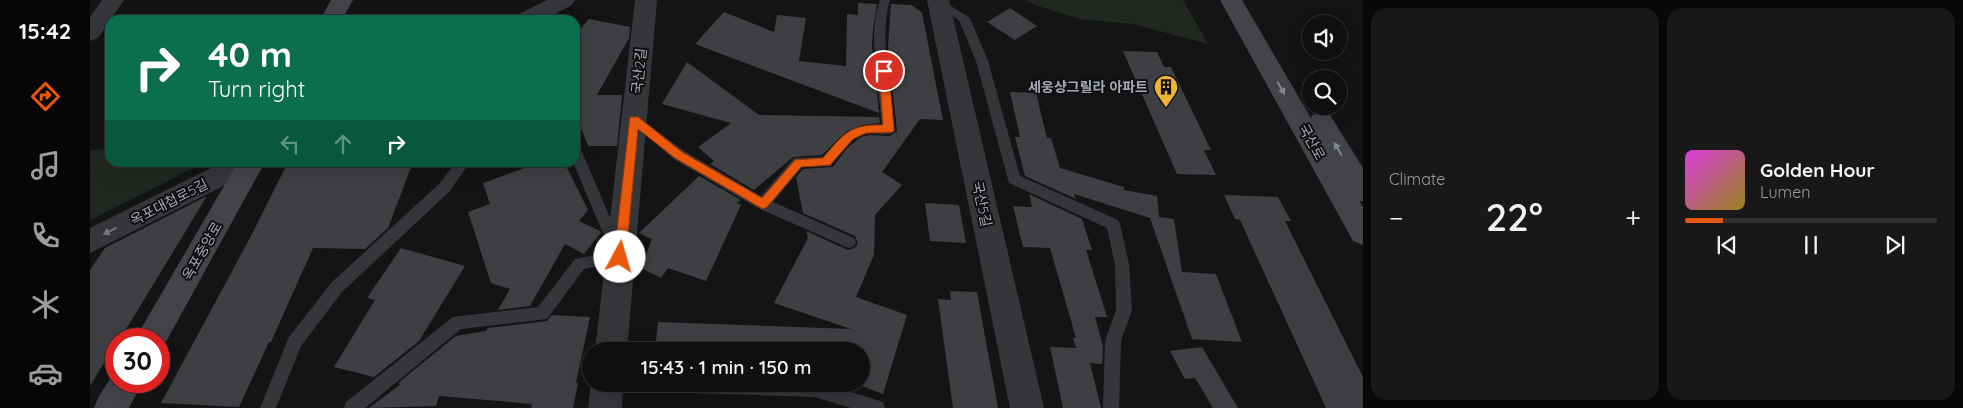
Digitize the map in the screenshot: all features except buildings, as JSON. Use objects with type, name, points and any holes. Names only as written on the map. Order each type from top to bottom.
[{"type":"street","points":[[90,32],[113,0]]},
{"type":"street","points":[[334,15],[342,0]]},
{"type":"street","name":"국산2길","points":[[612,342],[646,0]]},
{"type":"street","name":"국산로","points":[[1232,0],[1363,233]]},
{"type":"street","name":"국산로","points":[[1248,0],[1302,89]]},
{"type":"street","name":"국산5길","points":[[938,2],[1027,408]]},
{"type":"street","points":[[540,15],[556,10]]},
{"type":"street","name":"국산로","points":[[1317,115],[1363,191]]},
{"type":"street","name":"옥포대첩로5길","points":[[90,242],[238,167]]},
{"type":"street","name":"옥포중앙로","points":[[157,328],[249,167]]},
{"type":"street","points":[[605,408],[606,392]]},
{"type":"street","points":[[111,408],[120,393]]},
{"type":"lane","points":[[763,204],[798,162],[826,162],[849,136],[865,129],[889,130],[881,32],[882,5],[885,0]]},
{"type":"lane","points":[[938,2],[964,18],[982,61],[1014,179],[1113,224],[1122,264],[1124,310],[1114,341],[1111,408]]},
{"type":"lane","points":[[634,120],[679,155],[763,204],[849,242]]},
{"type":"lane","points":[[352,408],[458,322],[542,314],[580,263],[620,257],[580,164]]},
{"type":"lane","points":[[268,408],[295,342],[337,287],[444,188],[460,167]]},
{"type":"lane","points":[[825,392],[877,408]]},
{"type":"shaded area","points":[[1026,0],[1183,0],[1208,44],[1133,24],[1080,19],[1038,6]]},
{"type":"shaded area","points":[[105,149],[105,167],[195,167],[90,220],[90,150]]},
{"type":"place","name":"세웅샹그릴라 아파트","points":[[1166,108]]},
{"type":"route","points":[[620,257],[634,120],[679,155],[763,204],[798,162],[826,162],[849,136],[865,129],[889,130],[884,71]]}]
